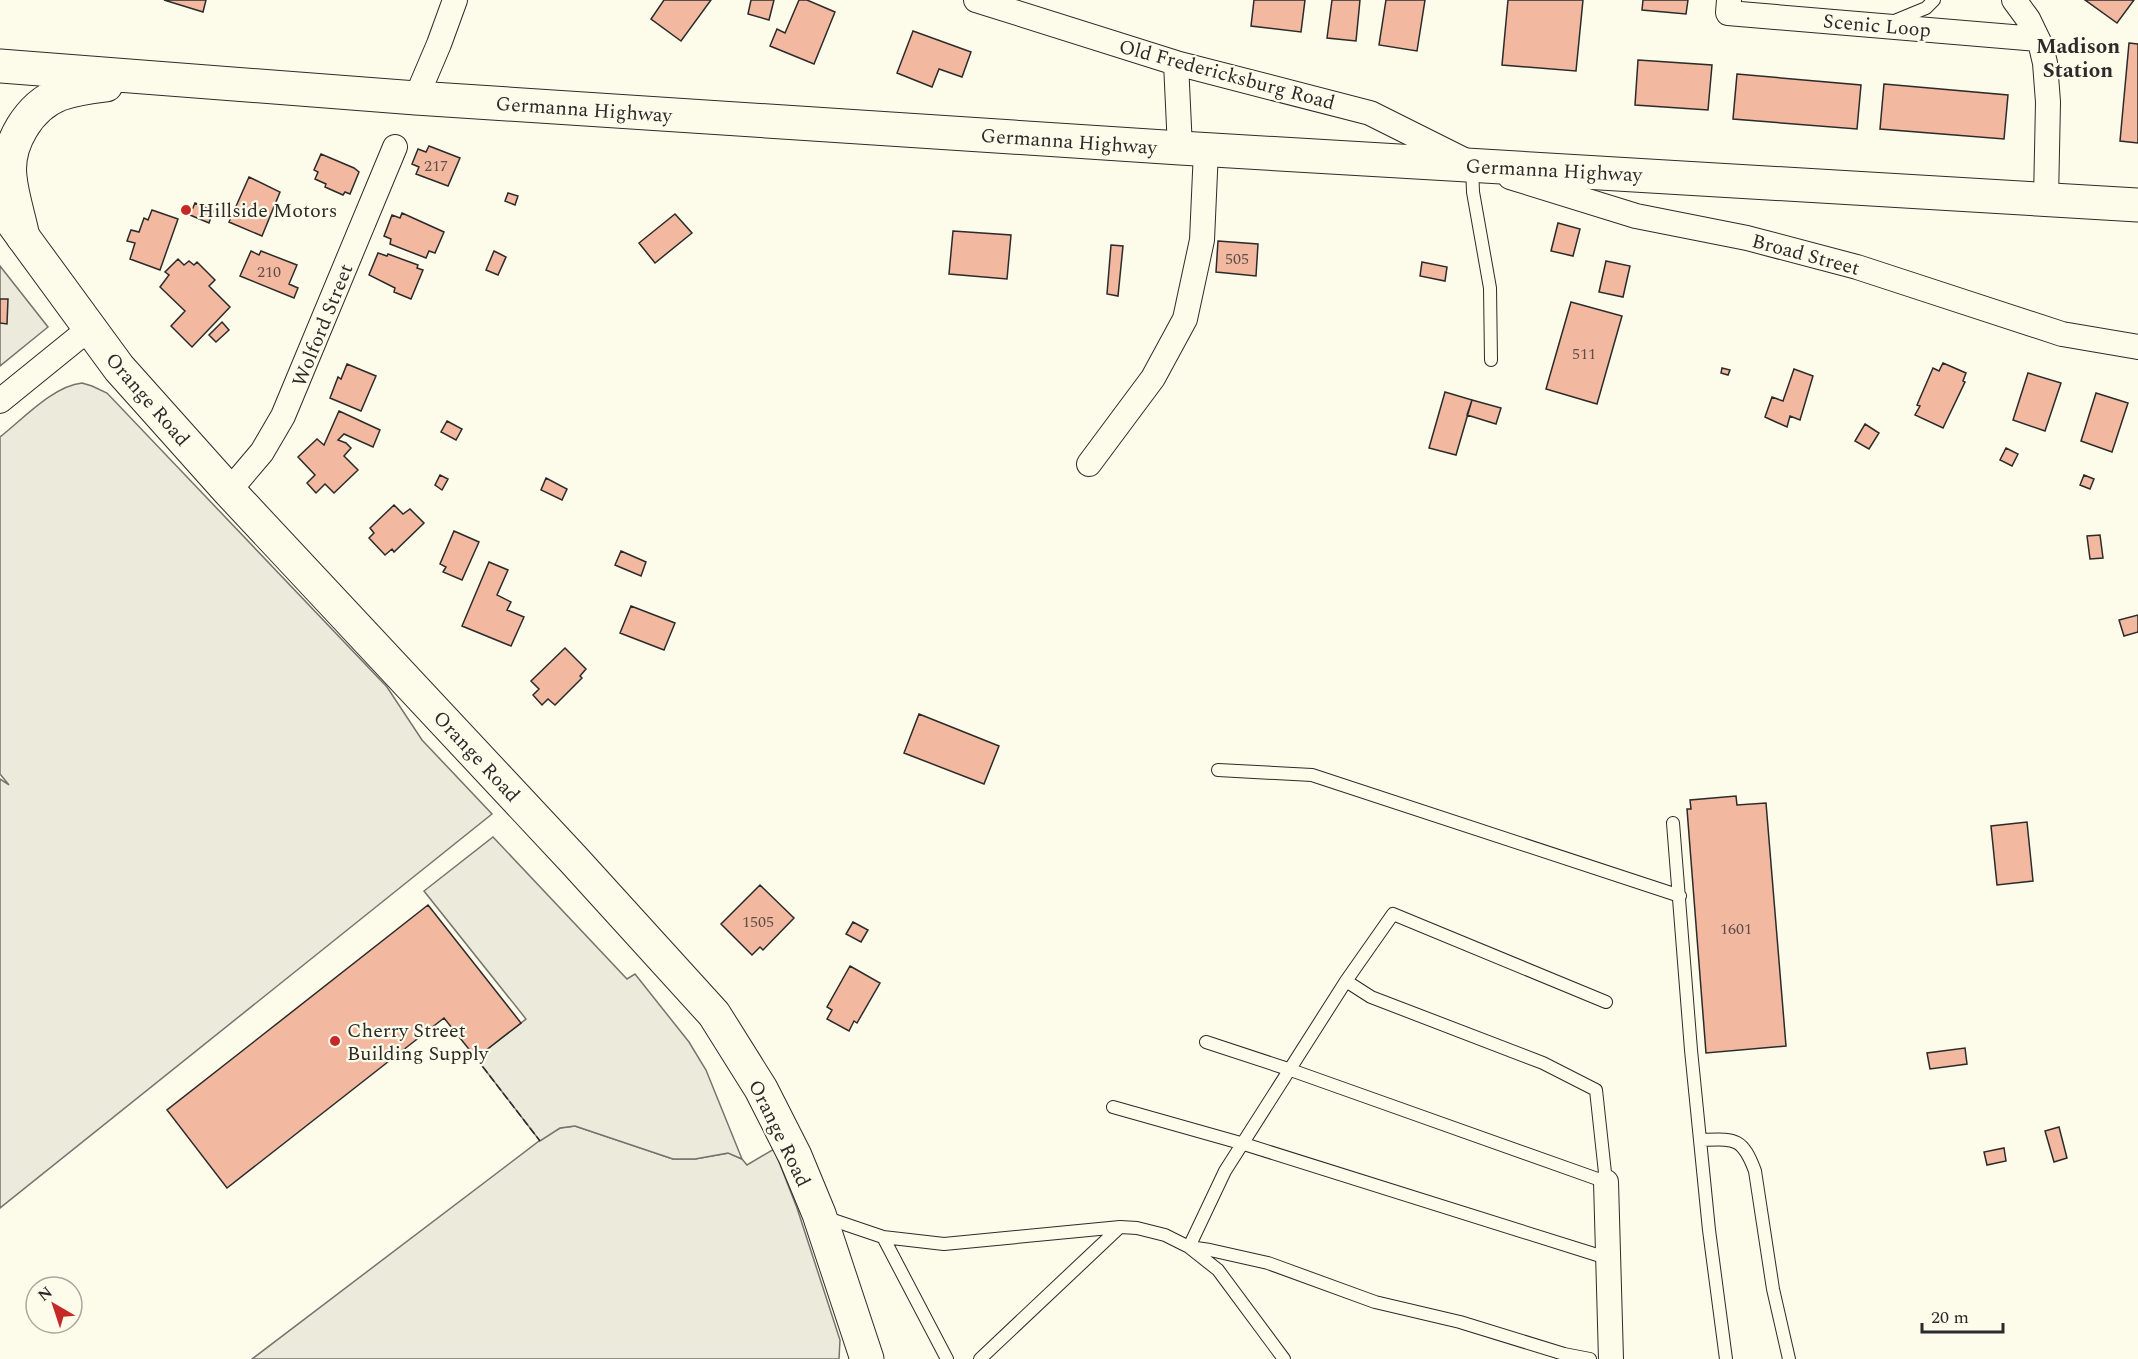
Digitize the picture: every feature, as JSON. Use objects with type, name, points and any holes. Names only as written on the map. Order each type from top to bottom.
[{"type":"main road","points":[[0,43],[158,78]]},
{"type":"main road","name":"Germanna Highway","points":[[0,66],[416,98],[1193,149],[2138,205]]},
{"type":"main road","points":[[23,237],[9,176],[11,153],[19,132],[35,111],[58,95],[79,89],[158,78]]},
{"type":"main road","name":"Orange Road","points":[[0,207],[119,368],[229,491],[581,867],[714,1014],[761,1089],[795,1156],[819,1214],[867,1359]]},
{"type":"street","points":[[416,98],[440,44],[455,0]]},
{"type":"street","name":"Old Fredericksburg Road","points":[[976,0],[1176,63],[1370,113],[1472,165]]},
{"type":"street","name":"Scenic Loop","points":[[1729,0],[1728,13],[2037,39]]},
{"type":"street","points":[[2014,0],[2023,10],[2037,39],[2047,73],[2046,199]]},
{"type":"street","points":[[1089,464],[1153,378],[1185,319],[1202,240],[1193,149],[1176,63]]},
{"type":"street","name":"Wolford Street","points":[[229,491],[262,452],[283,416],[395,147]]},
{"type":"street","name":"Broad Street","points":[[1472,165],[1636,216],[1747,238],[1857,267],[2062,334],[2138,347]]},
{"type":"street","points":[[0,401],[90,328]]},
{"type":"street","points":[[1606,1182],[1610,1259],[1611,1359]]},
{"type":"lane","points":[[1883,26],[1926,8],[1934,0]]},
{"type":"lane","points":[[1472,165],[1473,192],[1490,288],[1491,360]]},
{"type":"lane","points":[[1218,770],[1312,775],[1680,896]]},
{"type":"lane","points":[[1674,824],[1691,1050],[1709,1230],[1726,1359]]},
{"type":"lane","points":[[1189,1247],[1225,1171],[1244,1144],[1288,1069],[1393,914],[1606,1002]]},
{"type":"lane","points":[[1206,1042],[1606,1182],[1596,1090],[1543,1063],[1371,997],[1346,981]]},
{"type":"lane","points":[[1113,1107],[1244,1144],[1610,1259]]},
{"type":"lane","points":[[1700,1140],[1732,1139],[1749,1155],[1755,1171],[1773,1289],[1789,1359]]},
{"type":"lane","points":[[819,1214],[843,1225],[883,1237],[944,1244],[1120,1227],[1137,1228],[1166,1235],[1189,1247],[1218,1270],[1284,1359]]},
{"type":"lane","points":[[980,1359],[1120,1227]]},
{"type":"lane","points":[[883,1237],[947,1359]]},
{"type":"lane","points":[[1189,1247],[1268,1263],[1375,1302],[1460,1322],[1564,1354],[1590,1359]]},
{"type":"shaded area","points":[[0,266],[48,327],[0,366]]},
{"type":"shaded area","points":[[82,383],[107,393],[387,687],[422,740],[492,814],[0,1208],[0,779],[9,785],[0,774],[0,437],[49,397],[71,385]]},
{"type":"shaded area","points":[[493,837],[627,979],[635,974],[689,1042],[706,1070],[742,1159],[728,1153],[695,1159],[673,1159],[575,1126],[560,1128],[540,1141],[476,1058],[526,1019],[424,891]]},
{"type":"shaded area","points":[[575,1126],[673,1159],[695,1159],[729,1153],[742,1159],[747,1165],[774,1149],[797,1208],[840,1340],[839,1359],[252,1359],[547,1135],[560,1128]]},
{"type":"building","points":[[164,0],[206,0],[203,12]]},
{"type":"building","points":[[664,0],[711,0],[681,41],[651,19]]},
{"type":"building","points":[[751,0],[774,0],[769,20],[748,14]]},
{"type":"building","points":[[799,0],[807,0],[835,12],[814,64],[770,46],[777,29],[785,33]]},
{"type":"building","points":[[1254,0],[1305,0],[1301,32],[1251,26]]},
{"type":"building","points":[[1332,0],[1360,0],[1356,41],[1327,38]]},
{"type":"building","points":[[1386,0],[1425,0],[1417,51],[1379,45]]},
{"type":"building","points":[[1508,0],[1583,0],[1576,71],[1502,65]]},
{"type":"building","points":[[1643,0],[1688,0],[1686,14],[1642,10]]},
{"type":"building","points":[[2085,0],[2134,0],[2117,23]]},
{"type":"building","points":[[913,31],[971,52],[962,77],[939,69],[932,87],[897,73]]},
{"type":"building","points":[[2129,43],[2138,44],[2138,143],[2120,141]]},
{"type":"building","points":[[1638,60],[1712,65],[1708,110],[1635,105]]},
{"type":"building","points":[[1737,74],[1861,85],[1857,129],[1733,119]]},
{"type":"building","points":[[1884,84],[2008,95],[2004,139],[1880,129]]},
{"type":"building","points":[[429,146],[460,158],[448,186],[416,174],[419,167],[412,164],[418,149],[426,152]]},
{"type":"building","points":[[321,154],[359,172],[350,194],[345,192],[343,195],[325,187],[326,184],[315,179],[318,172],[314,170]]},
{"type":"building","points":[[249,177],[280,192],[262,236],[229,222]]},
{"type":"building","points":[[508,193],[518,196],[515,205],[505,201]]},
{"type":"building","points":[[195,203],[213,211],[209,223],[190,215]]},
{"type":"building","points":[[152,210],[178,219],[160,270],[130,259],[135,243],[127,241],[131,230],[139,232],[144,218],[148,220]]},
{"type":"building","points":[[402,213],[444,232],[435,253],[429,251],[426,258],[390,244],[391,239],[384,236],[392,215],[400,218]]},
{"type":"building","points":[[675,214],[692,233],[655,263],[639,243]]},
{"type":"building","points":[[1558,223],[1580,229],[1573,256],[1551,251]]},
{"type":"building","points":[[953,231],[1011,235],[1007,279],[949,274]]},
{"type":"building","points":[[1218,241],[1258,244],[1256,276],[1216,272]]},
{"type":"building","points":[[1111,245],[1123,246],[1118,296],[1107,294]]},
{"type":"building","points":[[251,251],[259,255],[261,251],[297,265],[289,284],[298,288],[294,298],[240,276]]},
{"type":"building","points":[[494,251],[506,257],[498,275],[486,270]]},
{"type":"building","points":[[378,253],[387,256],[388,254],[418,265],[417,268],[423,270],[411,299],[394,292],[395,288],[369,275]]},
{"type":"building","points":[[178,259],[184,265],[189,261],[194,265],[197,262],[215,280],[209,286],[230,307],[192,347],[171,326],[185,311],[160,287],[169,275],[165,272]]},
{"type":"building","points":[[1606,261],[1630,266],[1623,297],[1599,292]]},
{"type":"building","points":[[1422,262],[1447,267],[1445,281],[1420,276]]},
{"type":"building","points":[[0,299],[8,299],[7,324],[0,323]]},
{"type":"building","points":[[1571,302],[1622,316],[1597,404],[1546,389]]},
{"type":"building","points":[[222,322],[229,330],[216,342],[209,335]]},
{"type":"building","points":[[1943,363],[1966,373],[1963,381],[1965,382],[1943,428],[1915,415],[1933,368],[1939,371]]},
{"type":"building","points":[[347,364],[376,376],[361,411],[330,398],[338,377],[341,379]]},
{"type":"building","points":[[1722,368],[1730,370],[1728,375],[1721,373]]},
{"type":"building","points":[[1794,369],[1813,376],[1800,420],[1790,416],[1787,427],[1765,417],[1772,397],[1783,401]]},
{"type":"building","points":[[2028,373],[2061,383],[2045,431],[2013,420]]},
{"type":"building","points":[[1445,392],[1472,400],[1456,455],[1429,448]]},
{"type":"building","points":[[2096,393],[2128,403],[2112,452],[2081,441]]},
{"type":"building","points":[[1472,400],[1501,408],[1496,424],[1467,415]]},
{"type":"building","points":[[339,411],[380,430],[373,447],[344,434],[338,440],[351,448],[344,456],[358,470],[334,493],[325,484],[316,493],[307,483],[315,475],[298,457],[317,439],[324,445]]},
{"type":"building","points":[[447,421],[462,429],[456,440],[441,432]]},
{"type":"building","points":[[1865,424],[1879,433],[1869,449],[1855,441]]},
{"type":"building","points":[[2006,448],[2018,454],[2012,466],[2000,460]]},
{"type":"building","points":[[440,475],[448,479],[442,490],[435,485]]},
{"type":"building","points":[[2084,475],[2094,479],[2090,489],[2080,485]]},
{"type":"building","points":[[546,478],[567,489],[562,500],[541,490]]},
{"type":"building","points":[[394,505],[403,514],[410,509],[424,523],[394,552],[392,549],[385,555],[369,538],[374,533],[370,528]]},
{"type":"building","points":[[454,531],[479,542],[462,580],[443,572],[446,567],[440,564]]},
{"type":"building","points":[[2100,535],[2103,558],[2090,559],[2087,536]]},
{"type":"building","points":[[621,551],[646,562],[641,576],[615,565]]},
{"type":"building","points":[[489,562],[508,570],[497,595],[511,602],[507,610],[524,617],[511,646],[462,626]]},
{"type":"building","points":[[631,606],[675,623],[664,650],[620,633]]},
{"type":"building","points":[[2138,615],[2138,632],[2124,636],[2119,620]]},
{"type":"building","points":[[565,648],[586,669],[580,676],[582,678],[555,705],[548,699],[542,705],[533,695],[539,689],[531,681]]},
{"type":"building","points":[[919,714],[999,746],[984,784],[904,753]]},
{"type":"building","points":[[1736,796],[1737,805],[1766,803],[1786,1046],[1706,1053],[1687,809],[1691,809],[1690,800]]},
{"type":"building","points":[[2027,822],[2033,881],[1997,885],[1991,826]]},
{"type":"building","points":[[760,885],[794,918],[763,950],[760,947],[752,955],[721,924]]},
{"type":"building","name":"Cherry Street Building Supply","points":[[428,905],[521,1023],[476,1058],[444,1018],[227,1188],[167,1110]]},
{"type":"building","points":[[853,922],[868,930],[861,942],[846,934]]},
{"type":"building","points":[[850,966],[880,983],[857,1023],[854,1021],[849,1031],[827,1019],[832,1010],[827,1007]]},
{"type":"building","points":[[1965,1048],[1967,1064],[1930,1069],[1927,1053]]},
{"type":"building","points":[[2059,1127],[2067,1158],[2054,1162],[2045,1131]]},
{"type":"building","points":[[2004,1148],[2006,1161],[1987,1165],[1984,1152]]},
{"type":"fence","points":[[476,1058],[540,1141]]},
{"type":"place","name":"Hillside Motors","points":[[186,210]]},
{"type":"place","name":"Cherry Street Building Supply","points":[[335,1041]]},
{"type":"district","name":"Madison Station","points":[[2078,58]]}]
